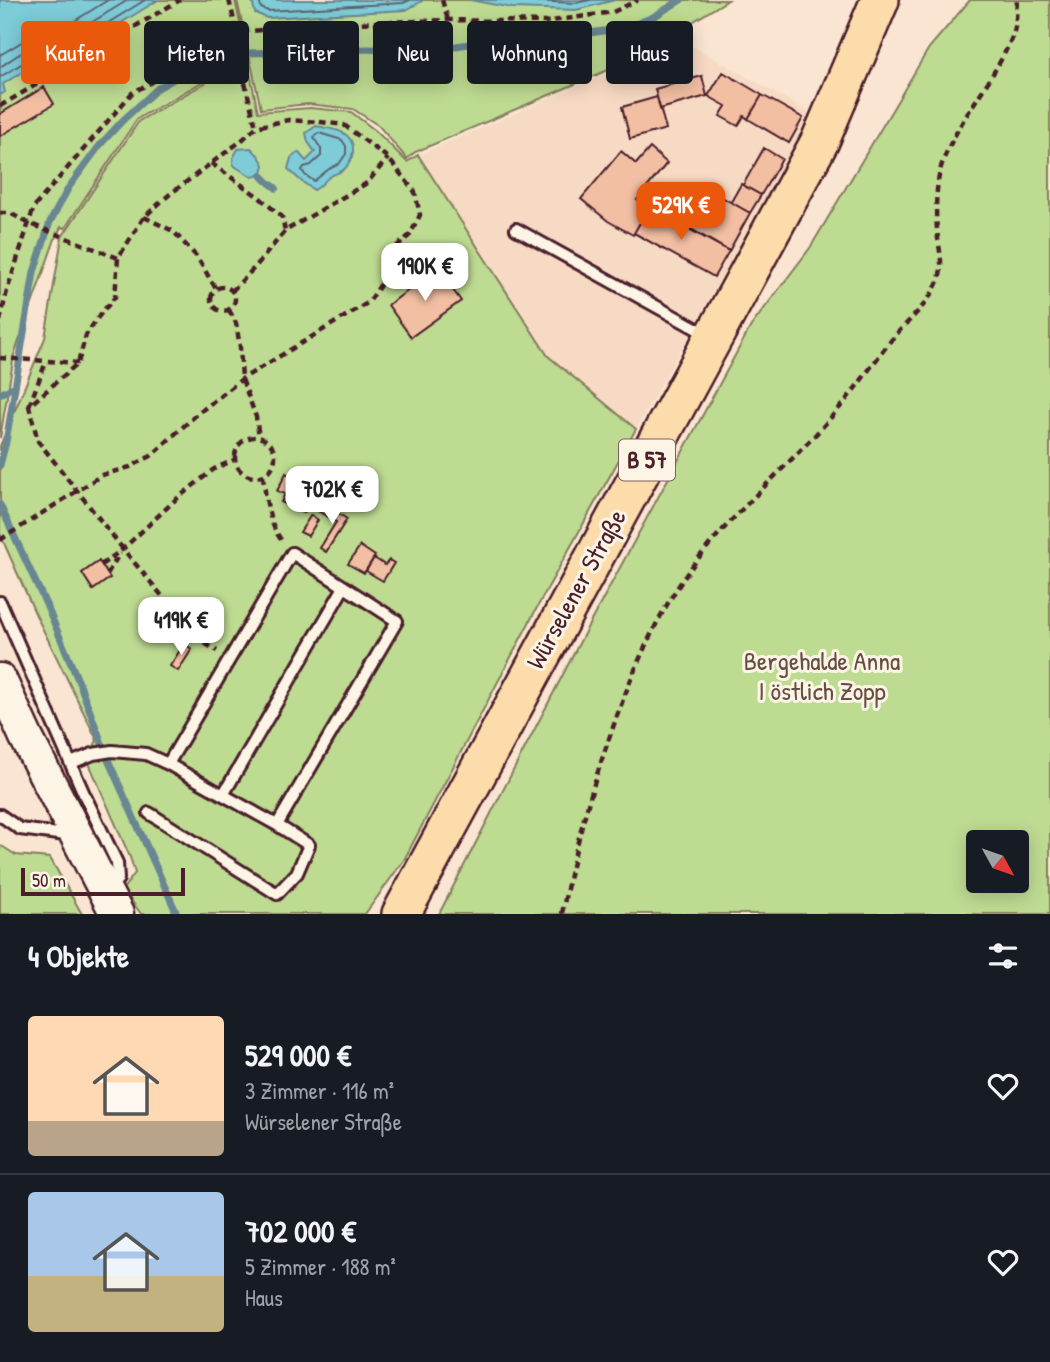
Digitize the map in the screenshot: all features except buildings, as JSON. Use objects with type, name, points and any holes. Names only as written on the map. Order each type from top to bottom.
[{"type":"main road","name":"Würselener Straße","points":[[401,914],[820,141],[880,0]]},
{"type":"street","points":[[0,680],[26,737],[111,903]]},
{"type":"lane","points":[[516,229],[713,338]]},
{"type":"lane","points":[[168,764],[292,553],[397,621],[276,825]]},
{"type":"lane","points":[[223,795],[344,587]]},
{"type":"lane","points":[[0,602],[117,863],[118,879],[111,903]]},
{"type":"lane","points":[[71,763],[93,754],[113,751],[146,754],[309,845],[297,873],[276,894],[149,813]]},
{"type":"lane","points":[[0,815],[20,829],[78,837]]},
{"type":"path","points":[[0,106],[180,0]]},
{"type":"path","points":[[229,0],[234,21]]},
{"type":"path","points":[[442,0],[448,20]]},
{"type":"path","points":[[249,31],[350,23],[448,20],[545,22],[613,12],[638,0]]},
{"type":"path","points":[[562,914],[572,861],[596,776],[627,686],[658,619],[675,590],[710,545],[835,414],[892,340],[925,306],[939,279],[942,257],[937,232],[936,204],[942,164],[958,127],[993,73],[1014,34],[1017,0]]},
{"type":"path","points":[[0,321],[34,207],[132,93],[148,84]]},
{"type":"path","points":[[245,84],[256,127]]},
{"type":"path","points":[[2,538],[102,475],[130,467],[151,456],[242,379],[369,302],[390,270],[397,247],[410,235],[419,215],[415,192],[388,158],[344,125],[288,120],[256,127],[170,194],[145,217],[118,258],[116,297],[86,335],[78,363],[29,407]]},
{"type":"path","points":[[232,291],[285,231],[367,183],[388,158]]},
{"type":"path","points":[[211,163],[282,217],[285,231]]},
{"type":"path","points":[[0,213],[10,213],[28,223],[118,258]]},
{"type":"path","points":[[145,217],[173,231],[197,257],[216,289]]},
{"type":"path","points":[[222,286],[232,291],[235,301],[229,310],[215,308],[211,302],[216,289],[222,286]]},
{"type":"path","points":[[229,310],[236,323],[242,379],[256,417],[259,437]]},
{"type":"path","points":[[0,358],[78,363]]},
{"type":"path","points":[[47,361],[29,407],[38,440],[122,549],[198,639],[229,659]]},
{"type":"path","points":[[251,437],[267,441],[275,456],[274,465],[269,472],[255,478],[241,473],[234,460],[238,445],[251,437]]},
{"type":"path","points":[[101,565],[214,469],[234,460]]},
{"type":"path","points":[[263,476],[267,505],[275,532],[292,553]]},
{"type":"path","points":[[107,574],[122,549]]},
{"type":"shaded area","points":[[693,47],[814,115],[636,429],[548,356],[418,155],[583,84],[592,84],[592,80],[606,74],[606,84],[693,84]]},
{"type":"green space","points":[[0,0],[235,0],[240,21],[144,21],[144,84],[199,84],[137,119],[65,228],[61,227],[14,355],[0,438]]},
{"type":"green space","points":[[237,0],[728,0],[693,22],[606,21],[606,71],[592,77],[592,21],[467,21],[467,84],[575,84],[415,152],[407,159],[379,126],[353,109],[308,104],[261,109],[249,54],[249,21],[242,21]]},
{"type":"green space","name":"Bergehalde Anna I östlich Zopp","points":[[970,0],[1050,0],[1050,914],[439,914],[585,632],[751,326],[810,248],[929,48]]},
{"type":"green space","points":[[249,69],[258,112],[310,108],[351,112],[376,131],[407,162],[418,155],[548,356],[636,429],[541,600],[404,860],[365,914],[141,914],[123,889],[135,873],[88,761],[97,740],[0,534],[0,446],[45,338],[62,237],[139,121],[203,84],[249,84]]},
{"type":"green space","points":[[0,845],[16,855],[50,858],[82,914],[0,914]]},
{"type":"water","points":[[0,0],[158,0],[124,21],[21,21],[21,73],[3,84],[5,92],[0,95]]},
{"type":"water","points":[[252,0],[422,1],[406,10],[267,18],[255,13]]},
{"type":"water","points":[[470,0],[615,0],[576,10],[512,8]]},
{"type":"water","points":[[316,126],[346,135],[353,145],[353,152],[344,170],[314,190],[288,169],[291,158],[298,152],[306,161],[315,152],[306,133]]},
{"type":"water","points":[[251,148],[264,165],[261,175],[252,177],[233,165],[238,149]]},
{"type":"waterway","points":[[0,465],[34,272],[50,222],[69,187],[100,145],[158,88],[214,56],[368,49],[421,51],[504,39],[546,39],[636,24],[681,0]]},
{"type":"waterway","points":[[261,175],[276,188]]},
{"type":"waterway","points":[[2,393],[15,386]]},
{"type":"waterway","points":[[0,505],[49,611],[109,762],[177,914]]}]
